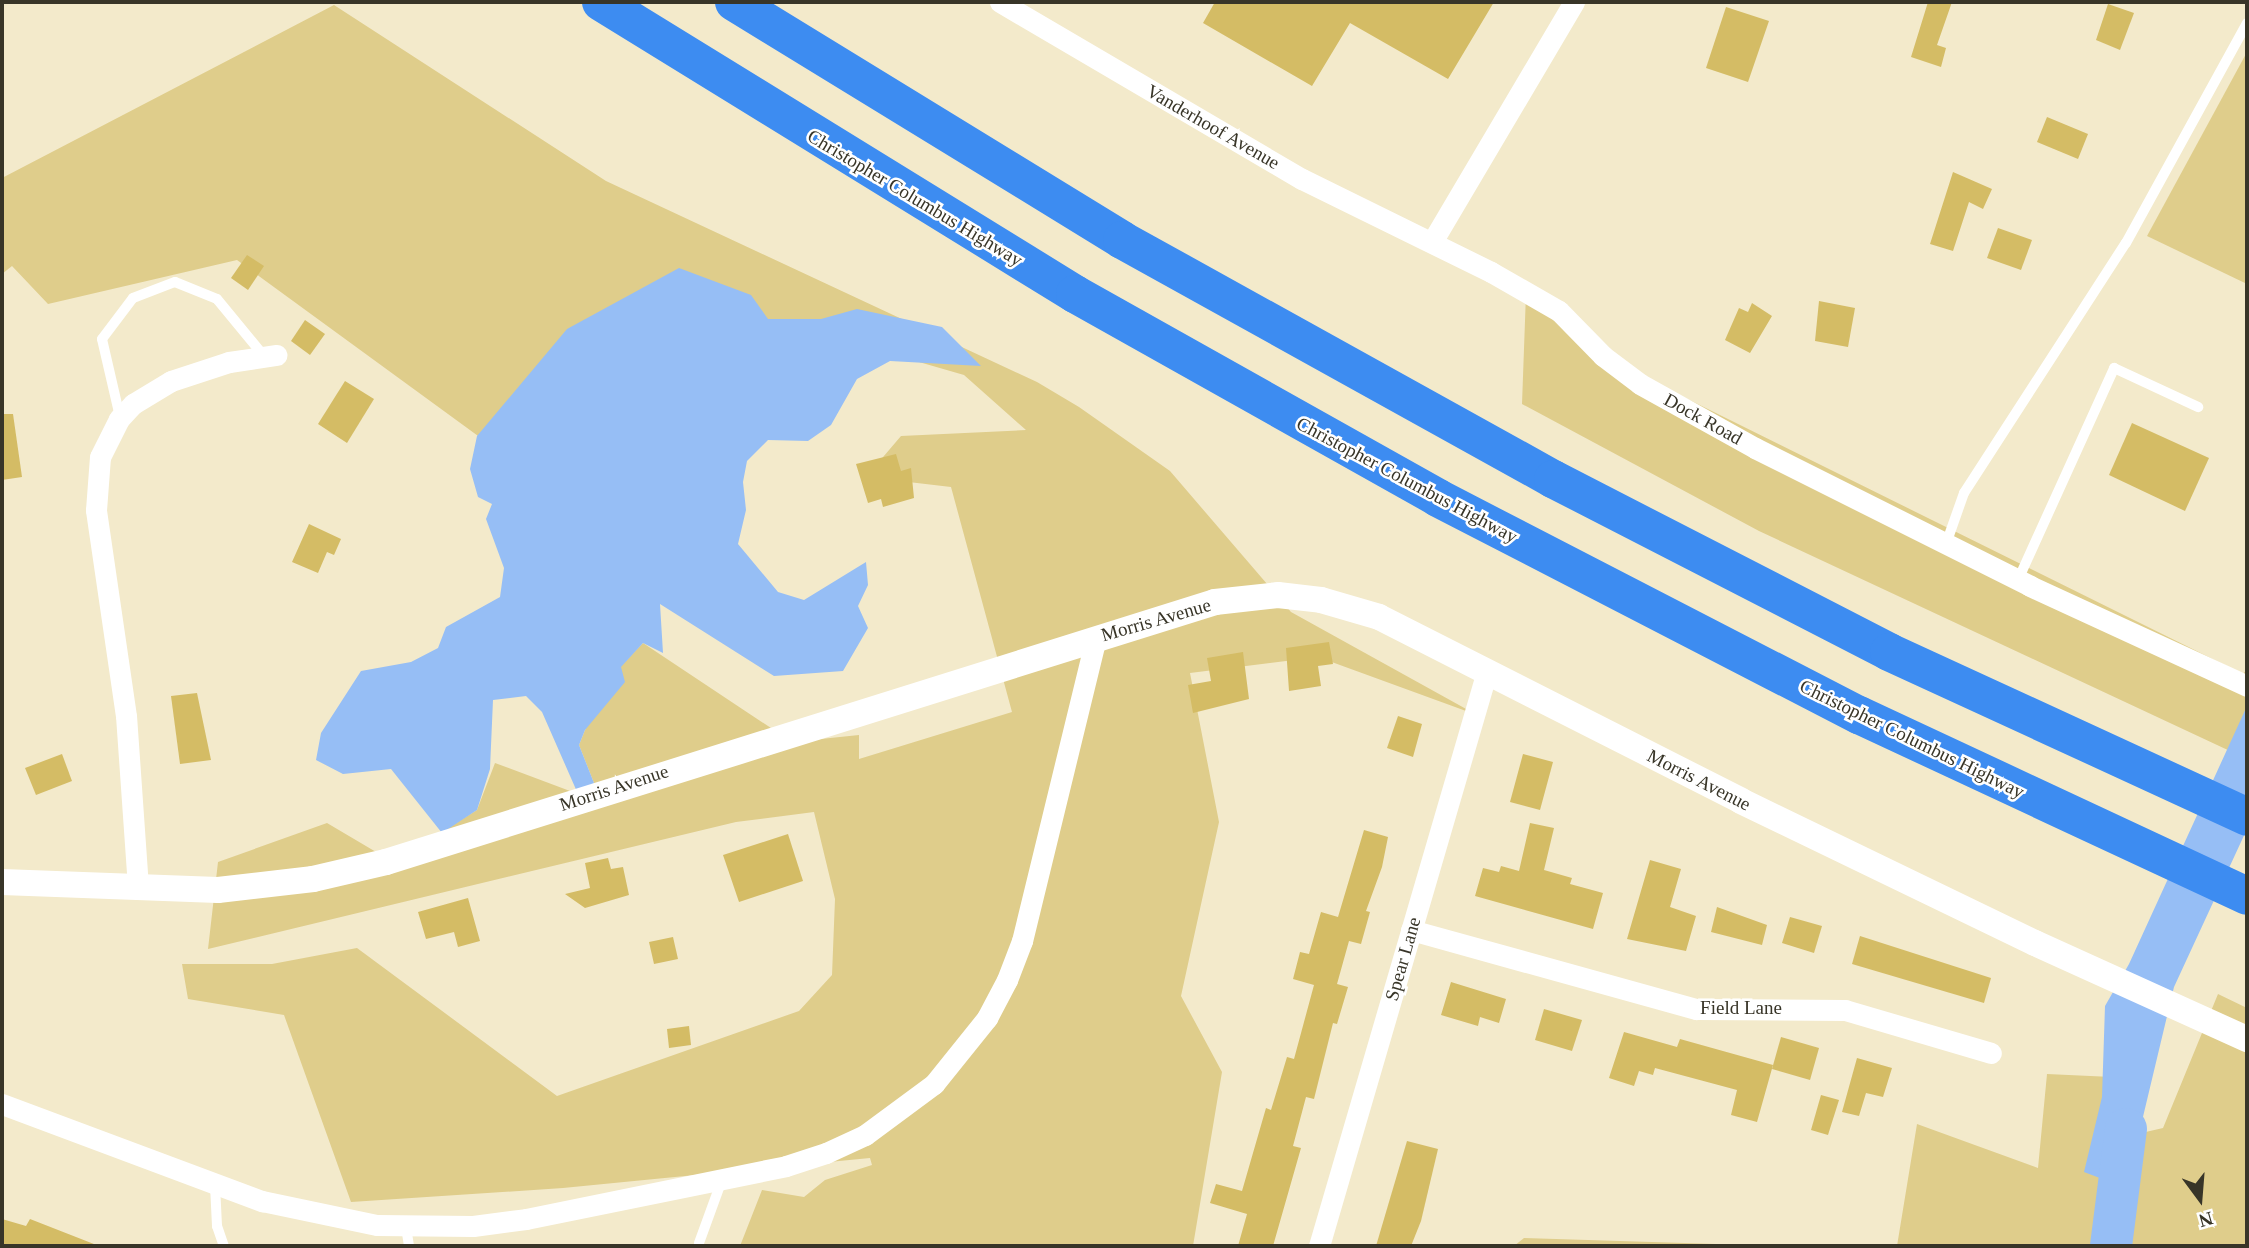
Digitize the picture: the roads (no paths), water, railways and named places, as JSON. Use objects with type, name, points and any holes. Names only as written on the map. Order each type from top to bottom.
[{"type":"highway","name":"Christopher Columbus Highway","points":[[601,2],[1075,294],[1438,498],[1858,715],[2247,896]]},
{"type":"highway","points":[[734,2],[997,166],[1442,419],[1889,652],[2247,817]]},
{"type":"street","name":"Vanderhoof Avenue","points":[[1000,2],[1302,179],[1432,242]]},
{"type":"street","points":[[1432,242],[1574,2]]},
{"type":"street","name":"Dock Road","points":[[1432,242],[1559,311],[1603,356],[1640,384],[2018,580],[2246,685]]},
{"type":"street","points":[[138,887],[126,716],[96,510],[100,457],[120,417],[133,404],[171,380],[270,356]]},
{"type":"street","name":"Morris Avenue","points":[[2,882],[138,887],[260,887],[386,862],[1096,638],[1215,603],[1278,595],[1321,600],[1379,617],[1741,801],[2112,979],[2247,1039]]},
{"type":"street","points":[[2,1104],[215,1185],[324,1217],[407,1237],[526,1219],[723,1176],[786,1166],[865,1135],[934,1084],[987,1018],[1022,941],[1096,638]]},
{"type":"street","name":"Spear Lane","points":[[1319,1246],[1487,671]]},
{"type":"street","name":"Field Lane","points":[[1411,930],[1696,1009],[1846,1010],[1991,1053]]},
{"type":"lane","points":[[1946,544],[1964,493],[2126,243],[2247,23]]},
{"type":"lane","points":[[120,417],[102,339],[133,298],[175,282],[217,299],[270,356]]},
{"type":"lane","points":[[2018,580],[2114,368],[2198,407]]},
{"type":"lane","points":[[699,1244],[723,1176]]},
{"type":"lane","points":[[215,1185],[217,1226],[224,1246]]},
{"type":"water","points":[[679,268],[751,295],[768,319],[821,319],[857,309],[942,327],[981,366],[890,361],[857,379],[831,425],[808,441],[768,440],[747,461],[743,482],[746,510],[738,544],[778,592],[804,600],[866,562],[868,585],[858,606],[868,628],[843,671],[774,676],[660,604],[663,653],[643,643],[621,667],[625,682],[585,730],[579,745],[594,783],[578,794],[542,712],[526,696],[493,700],[490,769],[477,810],[442,833],[391,769],[343,774],[316,760],[321,733],[361,671],[411,662],[438,648],[446,627],[500,597],[504,568],[486,519],[492,504],[478,497],[470,469],[477,436],[567,329]]},
{"type":"water","points":[[2247,706],[2247,829],[2174,987],[2126,1188],[2084,1172],[2102,1097],[2105,1006],[2129,964]]},
{"type":"waterway","points":[[2111,1246],[2126,1129]]}]
